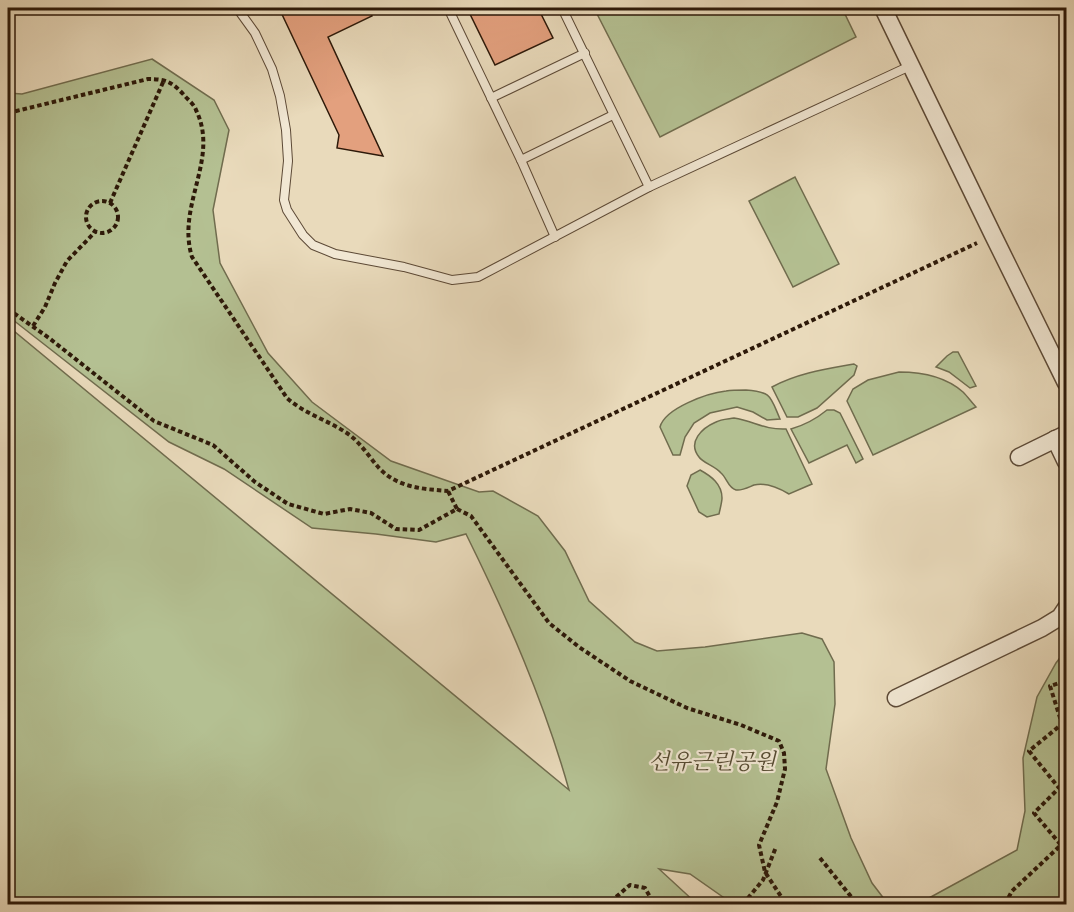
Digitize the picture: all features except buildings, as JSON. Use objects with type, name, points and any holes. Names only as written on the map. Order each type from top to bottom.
[{"type":"street","points":[[883,8],[1066,383]]},
{"type":"street","points":[[1019,457],[1061,437],[1066,462]]},
{"type":"street","points":[[896,698],[1042,628],[1060,617],[1066,608]]},
{"type":"lane","points":[[237,8],[255,33],[272,69],[280,96],[286,130],[288,161],[284,200],[287,210],[303,235],[313,245],[335,254],[404,267],[452,280],[478,277],[649,187],[910,66]]},
{"type":"lane","points":[[448,8],[555,237]]},
{"type":"lane","points":[[562,8],[649,187]]},
{"type":"lane","points":[[491,98],[585,53]]},
{"type":"lane","points":[[521,160],[613,115]]},
{"type":"path","points":[[8,113],[148,79],[164,80],[176,86],[196,108],[203,131],[204,150],[189,214],[188,245],[192,256],[287,398],[297,407],[351,436],[380,469],[393,480],[417,488],[448,491],[977,243]]},
{"type":"path","points":[[110,203],[164,80]]},
{"type":"path","points":[[95,202],[110,203],[117,211],[115,226],[106,232],[96,231],[88,225],[86,214],[88,209],[95,202]]},
{"type":"path","points":[[33,326],[45,308],[67,261],[96,231]]},
{"type":"path","points":[[8,309],[154,421],[213,445],[255,482],[288,504],[324,514],[350,509],[371,513],[396,529],[419,530],[457,508]]},
{"type":"path","points":[[448,491],[457,508],[471,516],[549,623],[579,647],[639,686],[687,708],[779,741],[784,753],[785,769],[777,802],[759,845],[765,873],[786,904]]},
{"type":"path","points":[[1005,904],[1012,891],[1061,844],[1034,813],[1059,788],[1029,751],[1062,724],[1050,686],[1066,681]]},
{"type":"path","points":[[742,904],[763,880],[776,847]]},
{"type":"path","points":[[820,858],[856,904]]},
{"type":"path","points":[[614,904],[616,897],[630,885],[645,888],[654,904]]},
{"type":"green space","points":[[594,8],[842,8],[856,37],[660,137]]},
{"type":"green space","name":"선유근린공원","points":[[152,59],[214,100],[229,130],[213,210],[220,263],[268,353],[312,402],[391,461],[479,492],[493,491],[538,516],[565,551],[589,601],[635,642],[657,651],[705,647],[802,633],[822,639],[834,662],[835,704],[826,769],[851,838],[872,883],[888,904],[733,904],[690,874],[659,869],[697,904],[8,904],[8,327],[569,790],[536,692],[496,596],[466,534],[436,542],[312,528],[224,469],[169,442],[8,316],[8,93],[22,94]]},
{"type":"green space","points":[[795,177],[839,264],[793,287],[749,201]]},
{"type":"green space","points":[[953,352],[958,352],[976,386],[970,388],[949,372],[936,367]]},
{"type":"green space","points":[[854,364],[857,366],[854,375],[817,408],[798,417],[787,417],[772,387],[802,375]]},
{"type":"green space","points":[[899,372],[924,374],[941,379],[963,392],[976,407],[873,455],[847,401],[853,389],[868,380]]},
{"type":"green space","points":[[746,390],[766,394],[780,419],[767,420],[737,407],[710,413],[694,423],[685,437],[680,455],[673,455],[660,427],[670,414],[688,403],[718,392]]},
{"type":"green space","points":[[827,410],[840,413],[863,459],[856,463],[847,445],[809,463],[791,429],[801,426]]},
{"type":"green space","points":[[734,418],[771,428],[786,429],[812,484],[789,494],[763,484],[745,489],[733,489],[723,475],[701,459],[696,451],[695,441],[701,432],[711,425],[720,420]]},
{"type":"green space","points":[[700,470],[712,478],[722,493],[719,514],[707,517],[699,512],[687,486],[691,475]]},
{"type":"green space","points":[[1066,650],[1066,904],[918,904],[1017,850],[1025,811],[1023,758],[1037,697]]}]
